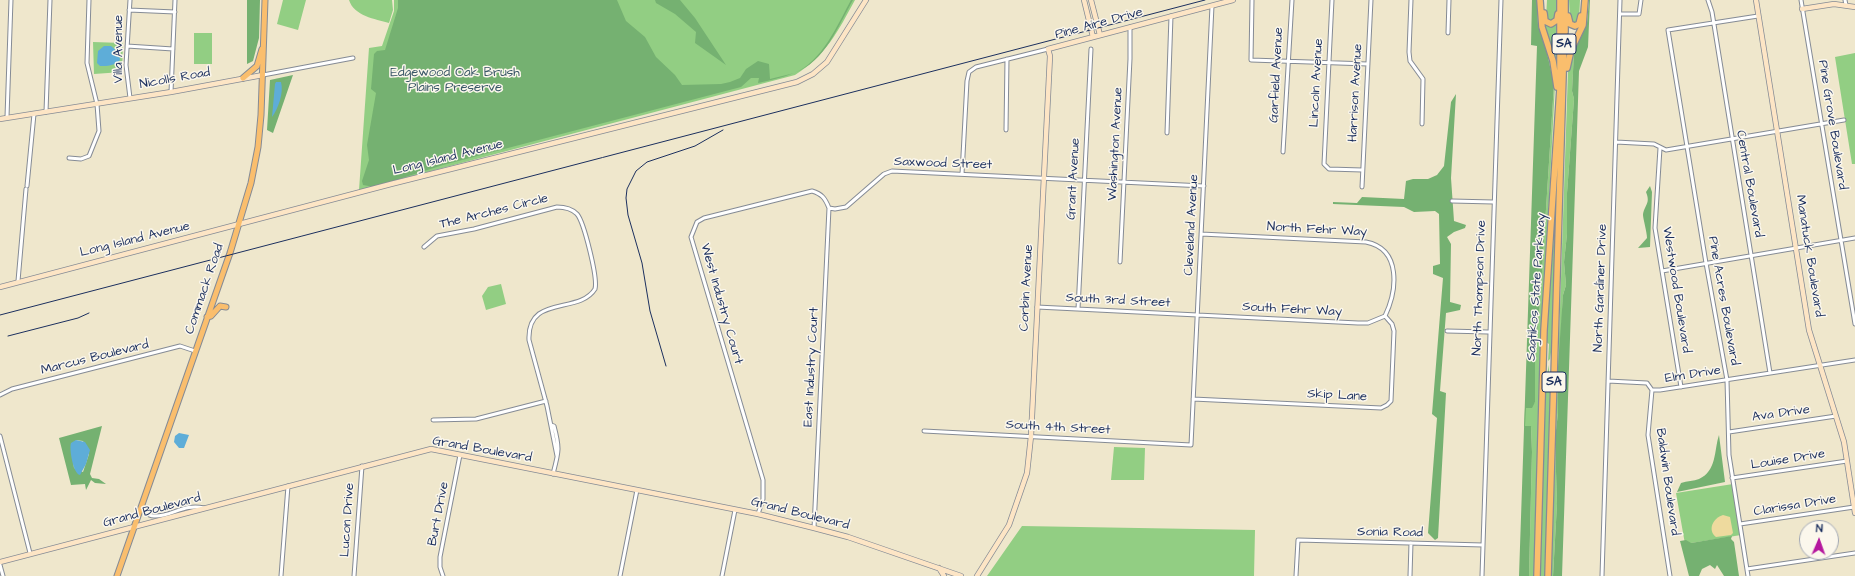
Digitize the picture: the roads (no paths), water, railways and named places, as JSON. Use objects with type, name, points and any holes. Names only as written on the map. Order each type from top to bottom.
[{"type":"highway","points":[[1540,0],[1542,27],[1555,73],[1558,125]]},
{"type":"highway","points":[[1543,0],[1545,20],[1551,24],[1557,19],[1560,0]]},
{"type":"highway","name":"Sagtikos State Parkway","points":[[1536,576],[1544,336],[1560,88],[1560,0]]},
{"type":"highway","points":[[1565,0],[1568,22],[1575,26],[1580,22],[1582,0]]},
{"type":"highway","name":"Sagtikos State Parkway","points":[[1548,576],[1564,88],[1565,0]]},
{"type":"highway","points":[[1564,88],[1570,54],[1584,22],[1585,0]]},
{"type":"main road","name":"Commack Road","points":[[118,576],[230,253],[249,189],[258,147],[263,75],[265,0]]},
{"type":"main road","points":[[243,78],[257,66],[264,47]]},
{"type":"main road","points":[[207,317],[211,316],[220,306],[226,307]]},
{"type":"street","points":[[7,117],[11,0]]},
{"type":"street","points":[[46,112],[50,0]]},
{"type":"street","points":[[69,158],[81,159],[89,156],[99,131],[97,104],[87,63],[89,0]]},
{"type":"street","name":"Villa Avenue","points":[[130,0],[127,46],[127,77],[130,98]]},
{"type":"street","points":[[171,92],[175,0]]},
{"type":"street","name":"Long Island Avenue","points":[[0,287],[238,223],[797,82],[813,74],[827,62],[866,0]]},
{"type":"street","points":[[1084,0],[1093,37]]},
{"type":"street","points":[[1091,0],[1100,36]]},
{"type":"street","name":"Pine Aire Drive","points":[[962,174],[967,81],[968,74],[971,70],[1007,59],[1100,36],[1233,0]]},
{"type":"street","points":[[1252,0],[1251,60],[1368,64]]},
{"type":"street","name":"Garfield Avenue","points":[[1283,152],[1292,0]]},
{"type":"street","name":"Lincoln Avenue","points":[[1332,0],[1324,164],[1329,169],[1362,170]]},
{"type":"street","name":"Harrison Avenue","points":[[1362,186],[1371,0]]},
{"type":"street","points":[[1411,0],[1409,52],[1410,61],[1423,79],[1422,124]]},
{"type":"street","points":[[1448,33],[1449,0]]},
{"type":"street","name":"North Thompson Drive","points":[[1482,576],[1488,332],[1501,0]]},
{"type":"street","name":"North Gardiner Drive","points":[[1602,576],[1620,0]]},
{"type":"street","points":[[1620,14],[1639,14],[1641,0]]},
{"type":"street","name":"Central Boulevard","points":[[1708,0],[1712,12],[1712,24],[1770,373]]},
{"type":"street","name":"Manatuck Boulevard","points":[[1756,0],[1810,330],[1844,442],[1853,484],[1855,512]]},
{"type":"street","name":"Pine Grove Boulevard","points":[[1801,0],[1855,324]]},
{"type":"street","points":[[1802,9],[1845,3],[1855,7]]},
{"type":"street","name":"Cleveland Avenue","points":[[1191,445],[1212,6]]},
{"type":"street","points":[[129,10],[175,12]]},
{"type":"street","points":[[1167,133],[1171,16]]},
{"type":"street","points":[[1712,24],[1758,16]]},
{"type":"street","name":"Pine Acres Boulevard","points":[[1712,24],[1668,30],[1686,147],[1727,380],[1732,478],[1748,576]]},
{"type":"street","name":"Washington Avenue","points":[[1120,262],[1125,182],[1130,27]]},
{"type":"street","points":[[127,46],[173,49]]},
{"type":"street","name":"Corbin Avenue","points":[[977,576],[1009,524],[1027,473],[1031,436],[1044,178],[1050,56],[1048,49]]},
{"type":"street","name":"Grant Avenue","points":[[1078,309],[1092,50]]},
{"type":"street","name":"Nicolls Road","points":[[0,119],[171,92],[353,58]]},
{"type":"street","points":[[1006,130],[1007,59]]},
{"type":"street","points":[[18,282],[34,113]]},
{"type":"street","points":[[1616,142],[1654,144],[1666,150],[1844,120]]},
{"type":"street","name":"Westwood Boulevard","points":[[1660,148],[1655,228],[1681,387]]},
{"type":"street","name":"Saxwood Street","points":[[829,208],[835,209],[846,206],[884,174],[892,171],[1204,186]]},
{"type":"street","name":"West Industry Court","points":[[758,514],[763,499],[763,480],[691,237],[697,222],[704,218],[804,192],[812,191],[820,193],[826,199],[829,208]]},
{"type":"street","points":[[1452,201],[1493,202]]},
{"type":"street","name":"The Arches Circle","points":[[424,247],[437,236],[474,229],[557,207],[570,209],[581,219],[597,282],[595,289],[588,297],[545,310],[539,314],[531,325],[529,340],[546,400],[551,425],[554,426],[559,447],[553,474]]},
{"type":"street","name":"East Industry Court","points":[[814,528],[829,208]]},
{"type":"street","name":"North Fehr Way","points":[[1201,234],[1366,242],[1380,246],[1389,255],[1393,268],[1392,297],[1385,316]]},
{"type":"street","points":[[1662,271],[1855,238]]},
{"type":"street","name":"South 3rd Street","points":[[1037,307],[1197,316]]},
{"type":"street","name":"South Fehr Way","points":[[1197,316],[1368,324],[1385,316]]},
{"type":"street","name":"Skip Lane","points":[[1193,399],[1381,408],[1391,401],[1395,338],[1392,324],[1385,316]]},
{"type":"street","points":[[1447,331],[1488,332]]},
{"type":"street","name":"Marcus Boulevard","points":[[0,395],[12,389],[180,346],[195,351]]},
{"type":"street","name":"Elm Drive","points":[[1608,381],[1647,382],[1652,390],[1681,387],[1855,360]]},
{"type":"street","name":"Baldwin Boulevard","points":[[1652,390],[1648,435],[1670,576]]},
{"type":"street","points":[[434,420],[476,420],[546,400]]},
{"type":"street","name":"Ava Drive","points":[[1729,432],[1836,416]]},
{"type":"street","name":"South 4th Street","points":[[924,431],[1191,445]]},
{"type":"street","points":[[0,436],[30,553]]},
{"type":"street","name":"Grand Boulevard","points":[[0,562],[431,449],[758,514],[848,537],[961,576]]},
{"type":"street","name":"Burt Drive","points":[[443,576],[440,567],[440,557],[460,455]]},
{"type":"street","name":"Louise Drive","points":[[1732,478],[1847,461]]},
{"type":"street","name":"Lucon Drive","points":[[354,576],[362,466]]},
{"type":"street","points":[[281,576],[288,486]]},
{"type":"street","points":[[620,576],[637,490]]},
{"type":"street","points":[[142,504],[147,514],[154,516],[194,506],[204,508]]},
{"type":"street","name":"Clarissa Drive","points":[[1740,524],[1854,507]]},
{"type":"street","points":[[722,576],[735,510]]},
{"type":"street","name":"Sonia Road","points":[[1296,576],[1298,540],[1483,545]]},
{"type":"street","points":[[1410,576],[1411,543]]},
{"type":"street","points":[[1747,570],[1855,553]]},
{"type":"street","points":[[0,565],[3,576]]},
{"type":"street","points":[[939,568],[944,576]]},
{"type":"water","points":[[104,46],[111,46],[119,53],[120,60],[118,62],[108,66],[100,66],[97,63],[98,51]]},
{"type":"water","points":[[276,82],[281,82],[282,91],[278,105],[272,117],[275,84]]},
{"type":"water","points":[[179,433],[189,435],[184,448],[179,448],[174,442],[175,436]]},
{"type":"water","points":[[76,440],[85,442],[90,450],[86,464],[80,475],[75,470],[71,455],[71,443]]},
{"type":"railway","points":[[0,315],[1205,0]]},
{"type":"railway","points":[[666,366],[650,311],[642,263],[628,215],[626,198],[627,189],[636,171],[647,162],[695,146],[723,130]]},
{"type":"railway","points":[[8,336],[78,318],[89,313]]},
{"type":"park label","name":"Edgewood Oak Brush Plains Preserve","points":[[455,80]]}]
